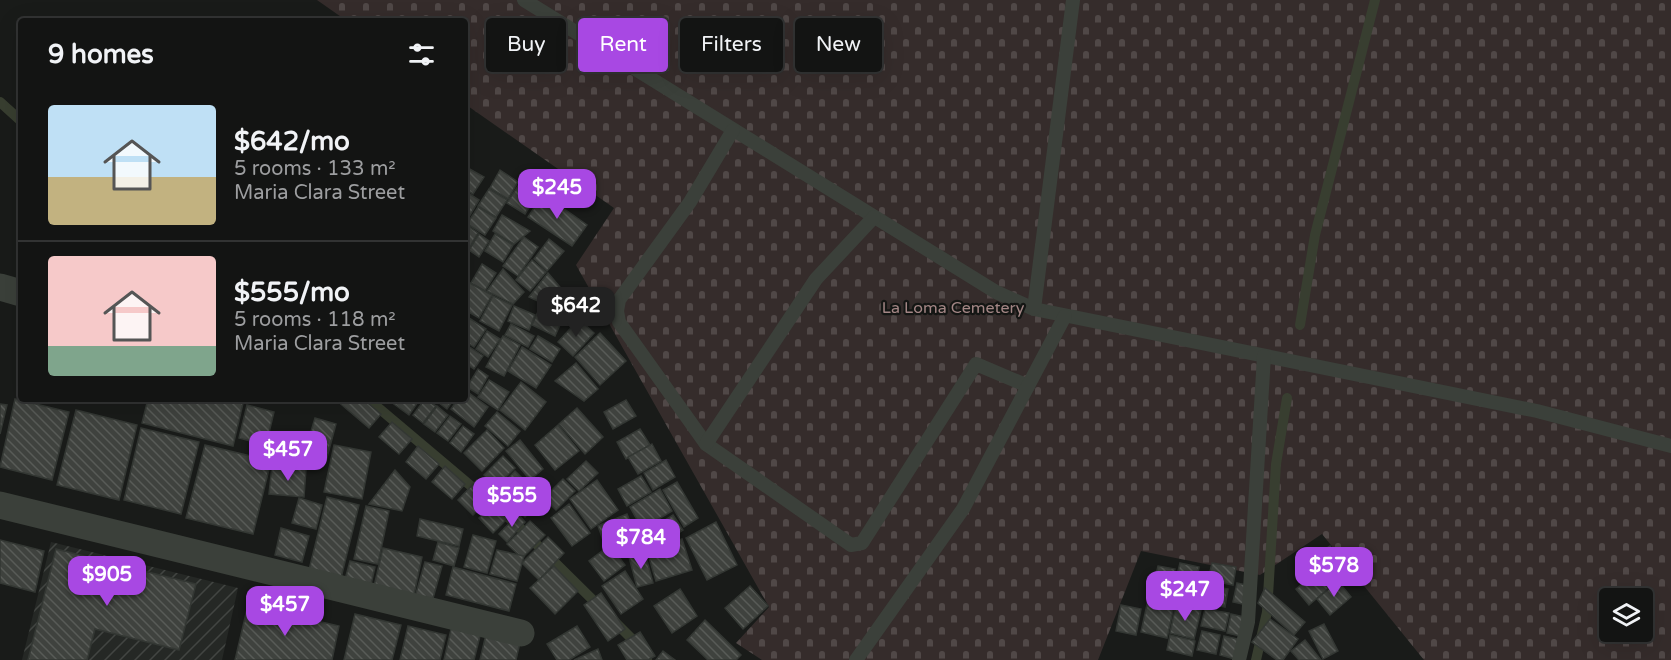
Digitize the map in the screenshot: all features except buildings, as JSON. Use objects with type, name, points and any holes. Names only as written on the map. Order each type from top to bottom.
[{"type":"street","points":[[0,287],[18,291]]},
{"type":"street","points":[[0,505],[521,633]]},
{"type":"lane","points":[[524,0],[996,292],[1034,309],[1537,411],[1671,446]]},
{"type":"lane","points":[[1034,309],[1073,0]]},
{"type":"lane","points":[[733,130],[690,202],[620,300],[616,311],[620,322],[706,444],[851,545],[862,543],[976,364],[1028,386]]},
{"type":"lane","points":[[706,444],[816,279],[874,217]]},
{"type":"lane","points":[[856,660],[963,509],[1065,316]]},
{"type":"lane","points":[[1239,660],[1248,622],[1264,356]]},
{"type":"shaded area","points":[[51,542],[238,588],[222,660],[22,660]]},
{"type":"green space","name":"La Loma Cemetery","points":[[317,0],[1671,0],[1671,660],[1424,660],[1322,534],[1260,575],[1141,551],[1098,660],[762,660],[736,643],[769,607],[576,265],[614,208],[468,106],[468,18],[343,18]]},
{"type":"waterway","points":[[1300,325],[1315,235],[1375,0]]},
{"type":"waterway","points":[[0,102],[18,118]]},
{"type":"waterway","points":[[1256,660],[1267,612],[1276,464],[1287,398]]},
{"type":"waterway","points":[[372,402],[516,524],[602,609]]},
{"type":"waterway","points":[[615,622],[646,653],[647,660]]}]
